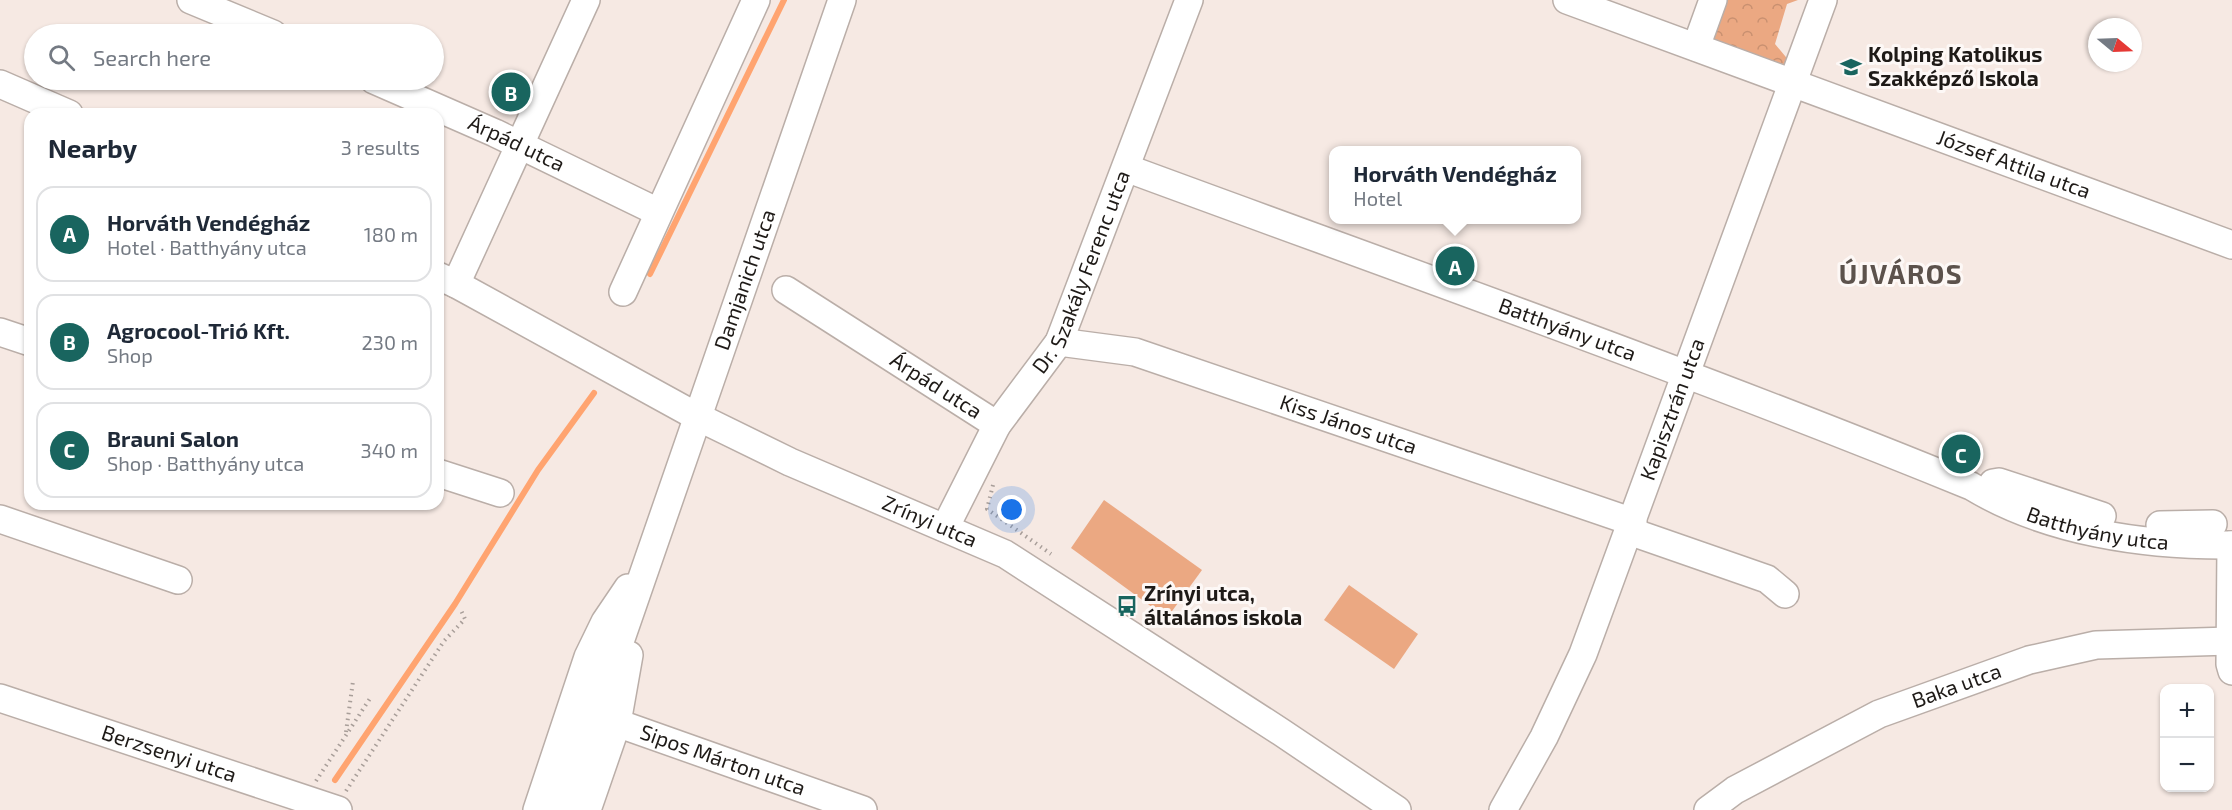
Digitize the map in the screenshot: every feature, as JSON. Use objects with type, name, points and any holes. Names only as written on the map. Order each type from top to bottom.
[{"type":"main road","name":"Damjanich utca","points":[[563,810],[607,716]]},
{"type":"street","points":[[191,0],[249,24]]},
{"type":"street","points":[[447,280],[519,145],[586,0]]},
{"type":"street","points":[[623,292],[756,0]]},
{"type":"street","name":"Damjanich utca","points":[[587,810],[631,609],[842,0]]},
{"type":"street","name":"Dr. Szakály Ferenc utca","points":[[945,528],[997,425],[1059,342],[1190,0]]},
{"type":"street","name":"József Attila utca","points":[[1567,0],[2232,246]]},
{"type":"street","points":[[1696,47],[1713,0]]},
{"type":"street","name":"Kapisztrán utca","points":[[1503,810],[1544,737],[1582,654],[1631,527],[1823,0]]},
{"type":"street","points":[[0,84],[55,108]]},
{"type":"street","name":"Árpád utca","points":[[396,90],[436,108]]},
{"type":"street","name":"Árpád utca","points":[[444,111],[658,212]]},
{"type":"street","name":"Batthyány utca","points":[[1126,168],[1826,427],[1971,486],[1988,496],[2039,518],[2091,532],[2147,541],[2231,545]]},
{"type":"street","name":"Zrínyi utca","points":[[447,280],[696,417],[790,462],[1005,554],[1281,732],[1397,810]]},
{"type":"street","name":"Árpád utca","points":[[786,290],[997,425]]},
{"type":"street","points":[[0,332],[24,340]]},
{"type":"street","name":"Kiss János utca","points":[[1059,342],[1135,352],[1631,527],[1767,579],[1785,594]]},
{"type":"street","points":[[444,475],[500,493]]},
{"type":"street","name":"Batthyány utca","points":[[1971,486],[2000,482],[2124,522],[2158,525],[2213,524]]},
{"type":"street","points":[[0,519],[178,580]]},
{"type":"street","points":[[2231,545],[2230,664],[2232,671]]},
{"type":"street","name":"Damjanich utca","points":[[537,810],[588,657],[605,622],[647,560]]},
{"type":"street","name":"Baka utca","points":[[1708,810],[1735,790],[1879,714],[2029,660],[2096,645],[2230,641]]},
{"type":"street","name":"Berzsenyi utca","points":[[0,698],[336,810]]},
{"type":"street","name":"Sipos Márton utca","points":[[607,716],[863,810]]},
{"type":"path","points":[[995,478],[987,509],[1053,556]]},
{"type":"path","points":[[336,810],[444,641],[459,628],[465,619],[460,608]]},
{"type":"path","points":[[346,736],[353,681]]},
{"type":"path","points":[[304,799],[371,697]]},
{"type":"green space","points":[[1719,0],[1798,0],[1787,4],[1775,44],[1790,62],[1785,75],[1702,45]]},
{"type":"green space","points":[[1104,500],[1202,570],[1167,618],[1071,548]]},
{"type":"green space","points":[[1349,585],[1418,634],[1394,669],[1324,620]]},
{"type":"waterway","points":[[650,274],[784,0]]},
{"type":"waterway","points":[[335,780],[455,604],[538,470],[594,393]]},
{"type":"place","name":"Kolping Katolikus Szakképző Iskola","points":[[1851,67]]},
{"type":"place","name":"Agrocool-Trió Kft.","points":[[511,92]]},
{"type":"place","name":"Horváth Vendégház","points":[[1455,266]]},
{"type":"place","name":"Brauni Salon","points":[[1961,454]]},
{"type":"place","name":"Zrínyi utca, általános iskola","points":[[1127,606]]},
{"type":"district","name":"ÚJVÁROS","points":[[1901,275]]}]
